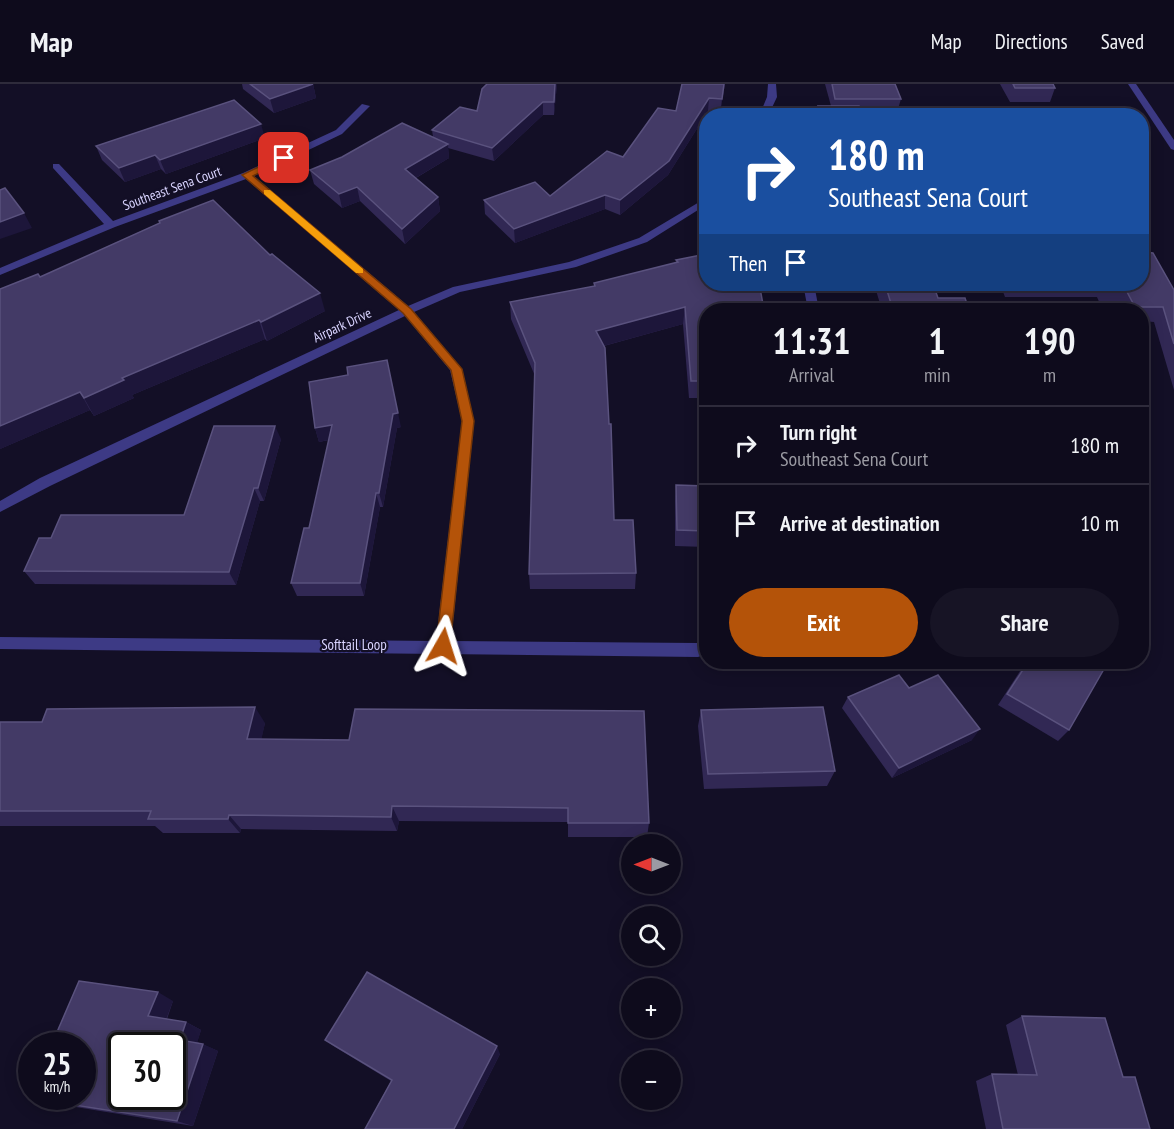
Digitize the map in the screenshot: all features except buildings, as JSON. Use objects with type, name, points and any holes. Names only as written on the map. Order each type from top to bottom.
[{"type":"street","points":[[767,108],[772,97],[772,84]]},
{"type":"street","points":[[1131,84],[1147,108]]},
{"type":"street","name":"Southeast Sena Court","points":[[0,272],[111,225],[247,175],[339,132],[365,105]]},
{"type":"street","points":[[1149,110],[1174,147]]},
{"type":"street","points":[[56,166],[111,225]]},
{"type":"street","points":[[247,175],[407,311],[456,369],[468,421],[443,646]]},
{"type":"street","name":"Airpark Drive","points":[[0,507],[45,482],[457,289],[582,261],[642,240],[699,207]]},
{"type":"street","name":"Softtail Loop","points":[[0,643],[699,650]]},
{"type":"slow traffic","points":[[267,192],[359,271]]},
{"type":"route","points":[[284,158],[247,175],[407,311],[456,369],[468,421],[443,646]]}]
